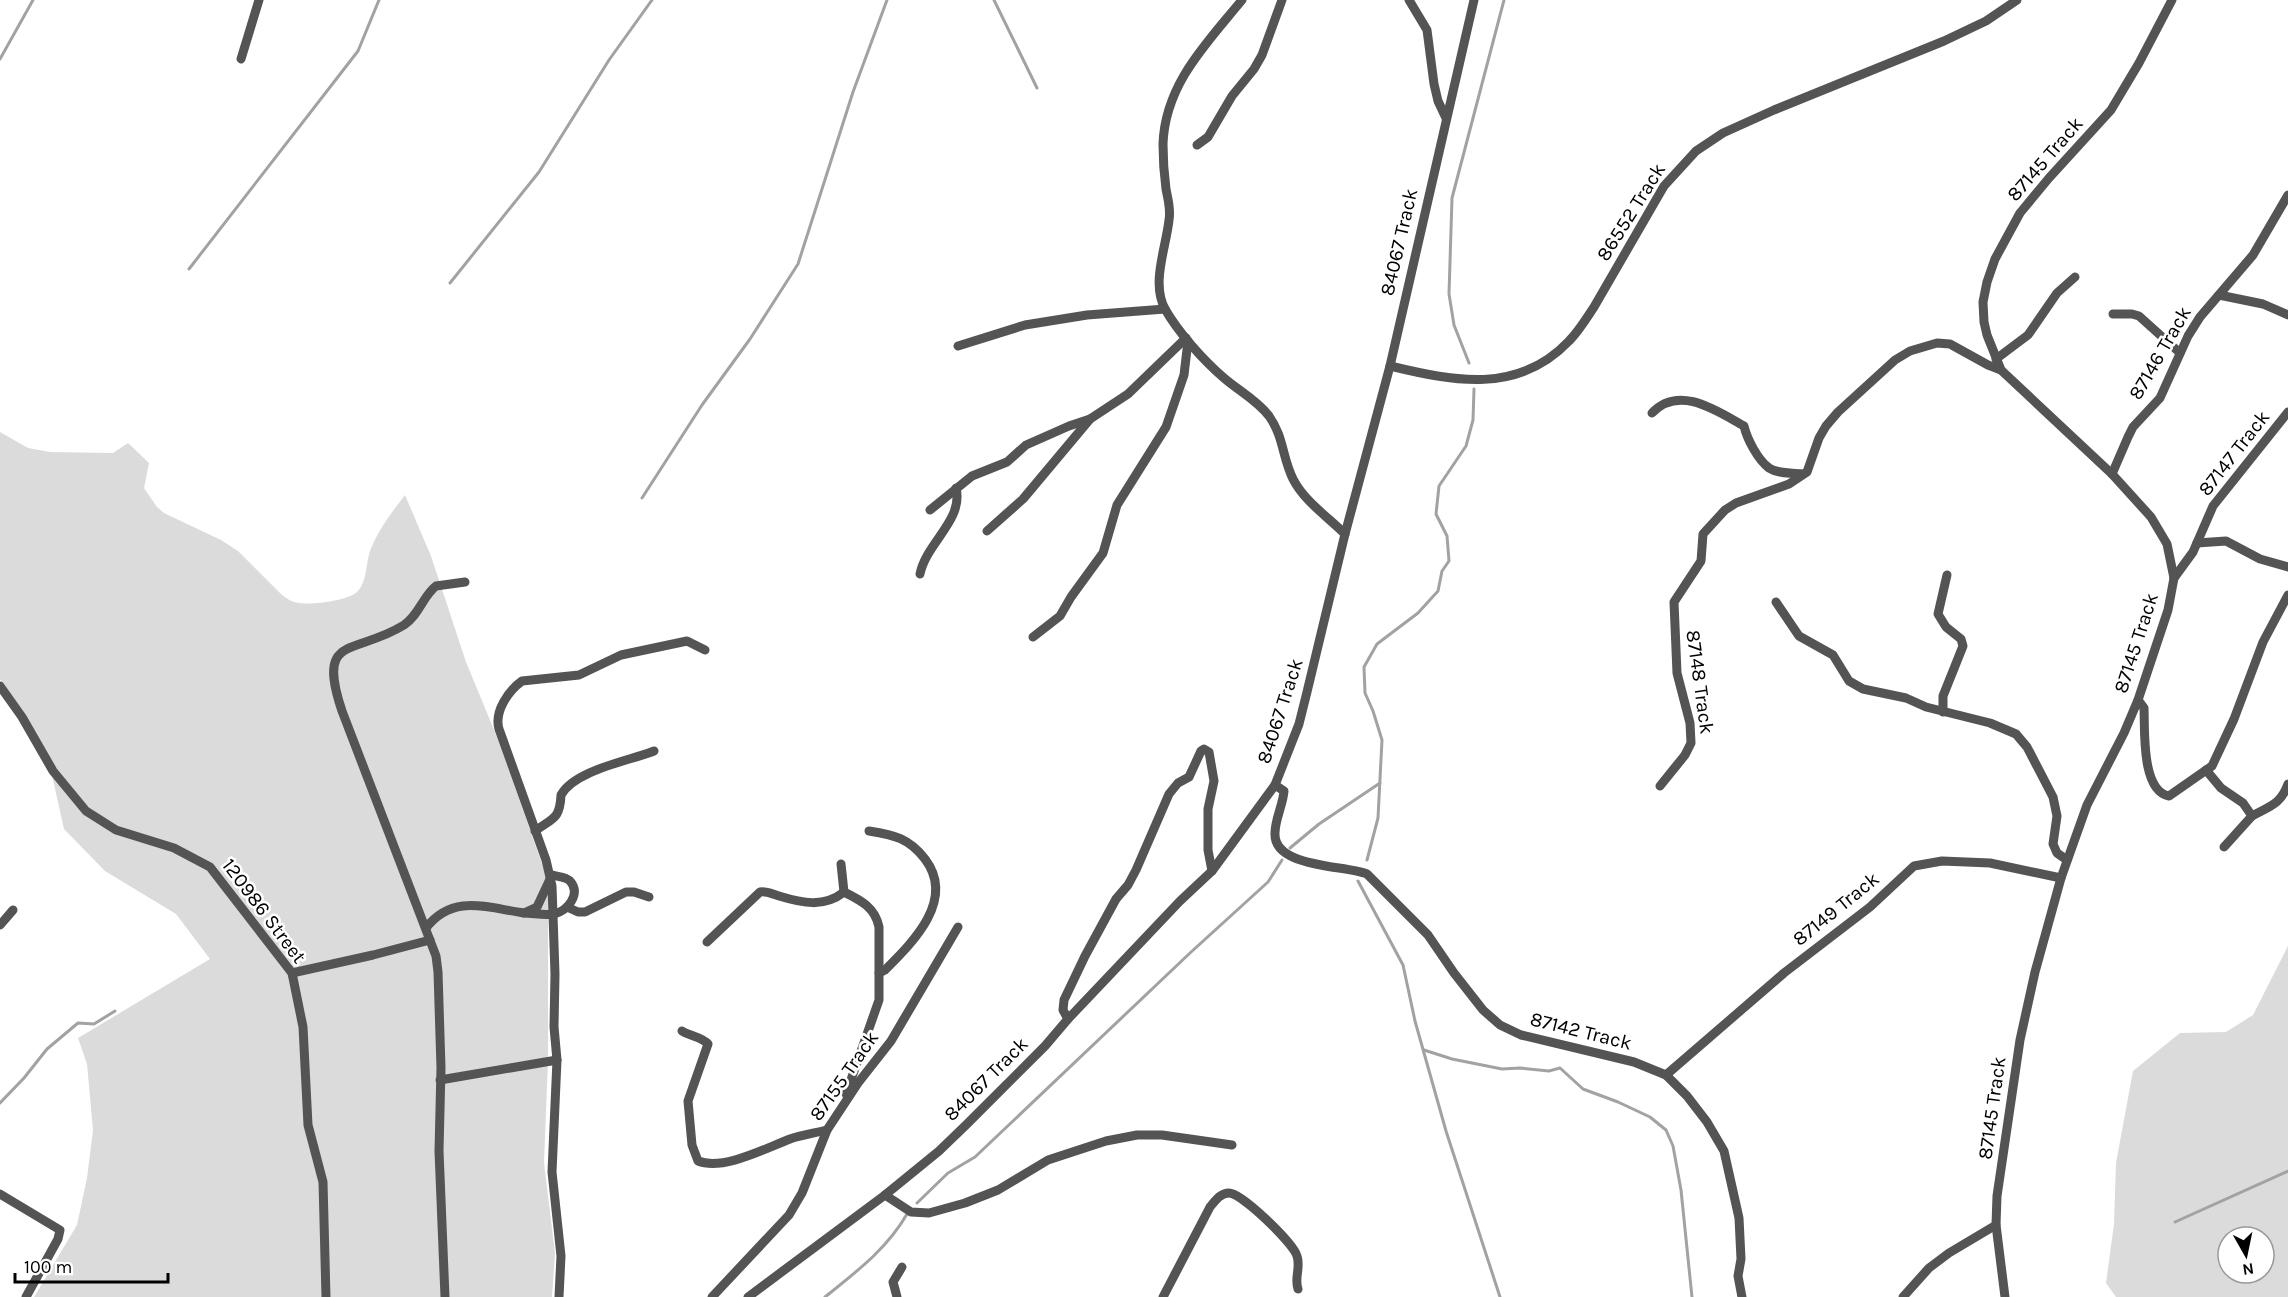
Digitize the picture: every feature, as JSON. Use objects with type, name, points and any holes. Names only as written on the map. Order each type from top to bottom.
[{"type":"street","points":[[241,59],[259,0]]},
{"type":"street","points":[[1242,0],[1192,60],[1178,85],[1168,112],[1163,143],[1170,210],[1159,283],[1161,299],[1165,309],[1187,340],[1222,377],[1256,402],[1267,414],[1282,439],[1291,476],[1297,488],[1346,534]]},
{"type":"street","points":[[1197,145],[1208,137],[1232,96],[1258,62],[1282,0]]},
{"type":"street","points":[[1409,0],[1419,12]]},
{"type":"street","points":[[1416,0],[1427,30],[1436,92],[1446,118]]},
{"type":"street","name":"84067 Track","points":[[748,1297],[885,1195],[939,1151],[967,1124],[1045,1046],[1180,901],[1212,871],[1275,785],[1299,724],[1390,366],[1474,0]]},
{"type":"street","name":"86552 Track","points":[[1390,366],[1450,379],[1474,381],[1520,372],[1539,364],[1564,346],[1581,326],[1594,308],[1664,186],[1703,145],[1752,119],[1986,21],[2017,0]]},
{"type":"street","name":"87145 Track","points":[[2005,1297],[1996,1225],[1997,1196],[2020,1040],[2035,972],[2067,860],[2087,805],[2124,733],[2138,700],[2168,610],[2174,578],[2171,555],[2163,534],[2151,517],[2112,474],[2001,370],[1984,322],[1983,302],[1995,259],[2020,213],[2110,110],[2139,63],[2172,0]]},
{"type":"street","name":"87146 Track","points":[[2112,474],[2127,437],[2133,427],[2160,398],[2180,353],[2200,317],[2253,255],[2288,195]]},
{"type":"street","points":[[1996,359],[2028,335],[2057,293],[2075,277]]},
{"type":"street","points":[[2219,295],[2262,304],[2288,315]]},
{"type":"street","points":[[957,346],[1025,325],[1087,315],[1165,309]]},
{"type":"street","points":[[2113,314],[2139,316],[2180,353]]},
{"type":"street","points":[[930,510],[979,472],[1007,462],[1026,446],[1090,419],[1128,394],[1187,340]]},
{"type":"street","points":[[1033,637],[1060,616],[1103,553],[1117,505],[1166,427],[1184,375],[1187,340]]},
{"type":"street","points":[[1652,413],[1660,404],[1670,400],[1704,404],[1744,426],[1747,436],[1769,468],[1786,473],[1803,474],[1807,472],[1819,438],[1838,412],[1895,360],[1910,351],[1937,342],[1950,344],[2001,370]]},
{"type":"street","name":"87147 Track","points":[[2174,578],[2197,543],[2213,506],[2288,412]]},
{"type":"street","points":[[987,531],[1023,499],[1090,419]]},
{"type":"street","name":"87148 Track","points":[[1660,786],[1685,755],[1691,743],[1690,723],[1677,673],[1673,612],[1674,602],[1701,561],[1703,534],[1725,510],[1736,503],[1789,484],[1803,474]]},
{"type":"street","points":[[920,574],[927,554],[956,508],[958,497],[956,488]]},
{"type":"street","points":[[2197,543],[2226,541],[2260,559],[2288,567]]},
{"type":"street","points":[[1943,712],[1943,696],[1963,649],[1960,639],[1946,627],[1938,614],[1947,575]]},
{"type":"street","points":[[445,1297],[439,1151],[440,1080],[436,956],[342,711],[335,689],[332,667],[342,652],[377,638],[412,619],[436,585],[465,582]]},
{"type":"street","points":[[2138,700],[2144,708],[2148,771],[2153,783],[2162,793],[2167,796],[2172,795],[2212,766],[2234,719],[2263,642],[2288,595]]},
{"type":"street","points":[[1776,602],[1799,636],[1833,655],[1849,681],[1863,689],[1906,698],[1926,707],[2009,729],[2021,738],[2053,797],[2057,816],[2053,844],[2056,853],[2067,860]]},
{"type":"street","points":[[559,1297],[561,1256],[552,1172],[557,1060],[554,1027],[554,914],[550,877],[497,723],[497,717],[504,701],[522,681],[579,675],[621,655],[687,641],[705,650]]},
{"type":"street","name":"120986 Street","points":[[0,686],[22,717],[53,771],[86,811],[117,830],[174,848],[210,867],[292,973],[303,1027],[308,1125],[323,1182],[326,1297]]},
{"type":"street","points":[[1068,1019],[1063,1010],[1064,1000],[1085,957],[1116,899],[1137,870],[1169,794],[1178,783],[1189,777],[1204,749],[1209,752],[1214,781],[1208,809],[1208,850],[1212,871]]},
{"type":"street","points":[[535,831],[558,814],[562,805],[561,795],[575,781],[592,772],[654,751]]},
{"type":"street","points":[[2206,770],[2221,788],[2243,803],[2252,816]]},
{"type":"street","points":[[2224,847],[2252,816],[2281,799],[2285,795],[2288,784]]},
{"type":"street","name":"87142 Track","points":[[1275,785],[1284,791],[1283,804],[1275,831],[1276,841],[1282,852],[1299,860],[1358,870],[1367,874],[1428,935],[1454,973],[1491,1019],[1521,1035],[1634,1062],[1666,1075],[1700,1111],[1724,1151],[1739,1218],[1741,1259],[1738,1276],[1742,1297]]},
{"type":"street","points":[[869,831],[910,842],[929,864],[936,887],[935,900],[914,941],[885,970],[879,973]]},
{"type":"street","name":"87149 Track","points":[[1666,1075],[1784,973],[1870,907],[1914,866],[1942,861],[1990,863],[2061,878]]},
{"type":"street","points":[[841,864],[844,892]]},
{"type":"street","points":[[426,928],[438,916],[465,904],[524,913],[554,914],[567,907],[572,901],[573,886],[565,877],[552,875],[550,877]]},
{"type":"street","points":[[524,913],[537,907],[542,900],[550,877]]},
{"type":"street","points":[[707,942],[735,914],[763,891],[816,904],[828,902],[844,892]]},
{"type":"street","points":[[567,907],[578,912],[585,912],[631,892],[649,897]]},
{"type":"street","points":[[841,1108],[879,1000],[879,927],[876,916],[863,902],[844,892]]},
{"type":"street","points":[[0,925],[13,910]]},
{"type":"street","name":"87155 Track","points":[[712,1297],[789,1215],[802,1193],[828,1130],[841,1108],[891,1041],[958,927]]},
{"type":"street","points":[[292,973],[430,940]]},
{"type":"street","points":[[682,1031],[690,1036],[703,1039],[708,1044],[702,1067],[688,1101],[692,1145],[698,1161],[711,1164],[725,1161],[792,1138],[828,1130]]},
{"type":"street","points":[[440,1080],[557,1060]]},
{"type":"street","points":[[885,1195],[911,1212],[929,1213],[998,1190],[1048,1160],[1137,1135],[1162,1134],[1232,1145]]},
{"type":"street","points":[[1163,1297],[1210,1207],[1217,1198],[1227,1193],[1235,1194],[1254,1209],[1294,1250],[1299,1262],[1296,1281],[1298,1289]]},
{"type":"street","points":[[0,1194],[60,1230],[58,1239],[26,1297]]},
{"type":"street","points":[[1903,1297],[1929,1268],[1949,1252],[1996,1225]]},
{"type":"street","points":[[897,1297],[892,1282],[902,1267]]},
{"type":"shaded area","points":[[0,432],[28,448],[50,452],[113,453],[128,443],[149,463],[144,488],[157,507],[164,513],[221,540],[238,551],[282,595],[299,603],[339,600],[358,591],[363,582],[373,543],[405,495],[431,556],[466,662],[499,742],[546,875],[548,891],[548,1060],[544,1163],[555,1253],[552,1297],[34,1297],[77,1225],[87,1178],[93,1130],[87,1064],[78,1038],[210,959],[176,914],[105,871],[64,829],[47,753],[0,679]]},
{"type":"shaded area","points":[[2288,946],[2288,1297],[2116,1297],[2106,1283],[2114,1224],[2116,1163],[2133,1071],[2180,1033],[2226,1032],[2253,1015]]},
{"type":"waterway","points":[[0,59],[33,0]]},
{"type":"waterway","points":[[189,269],[358,51],[379,0]]},
{"type":"waterway","points":[[450,283],[539,172],[609,60],[652,0]]},
{"type":"waterway","points":[[642,498],[798,264],[853,92],[887,0]]},
{"type":"waterway","points":[[994,0],[1037,88]]},
{"type":"waterway","points":[[1469,363],[1454,325],[1449,294],[1452,198],[1504,0]]},
{"type":"waterway","points":[[1367,860],[1378,818],[1382,740],[1365,693],[1364,667],[1377,644],[1418,613],[1438,591],[1442,571],[1449,561],[1447,536],[1436,514],[1439,486],[1466,446],[1473,420],[1474,389]]},
{"type":"waterway","points":[[1290,848],[1319,824],[1380,783]]},
{"type":"waterway","points":[[917,1203],[948,1173],[975,1157],[1268,882],[1282,860]]},
{"type":"waterway","points":[[1358,881],[1403,965],[1415,1021],[1446,1131],[1500,1297]]},
{"type":"waterway","points":[[0,1103],[47,1049],[78,1023],[94,1024],[115,1011]]},
{"type":"waterway","points":[[1424,1050],[1452,1059],[1502,1069],[1549,1071],[1560,1068],[1583,1089],[1650,1117],[1666,1130],[1673,1146],[1681,1190],[1692,1297]]},
{"type":"waterway","points":[[2175,1222],[2288,1171]]},
{"type":"waterway","points":[[825,1297],[880,1249],[907,1214]]}]
